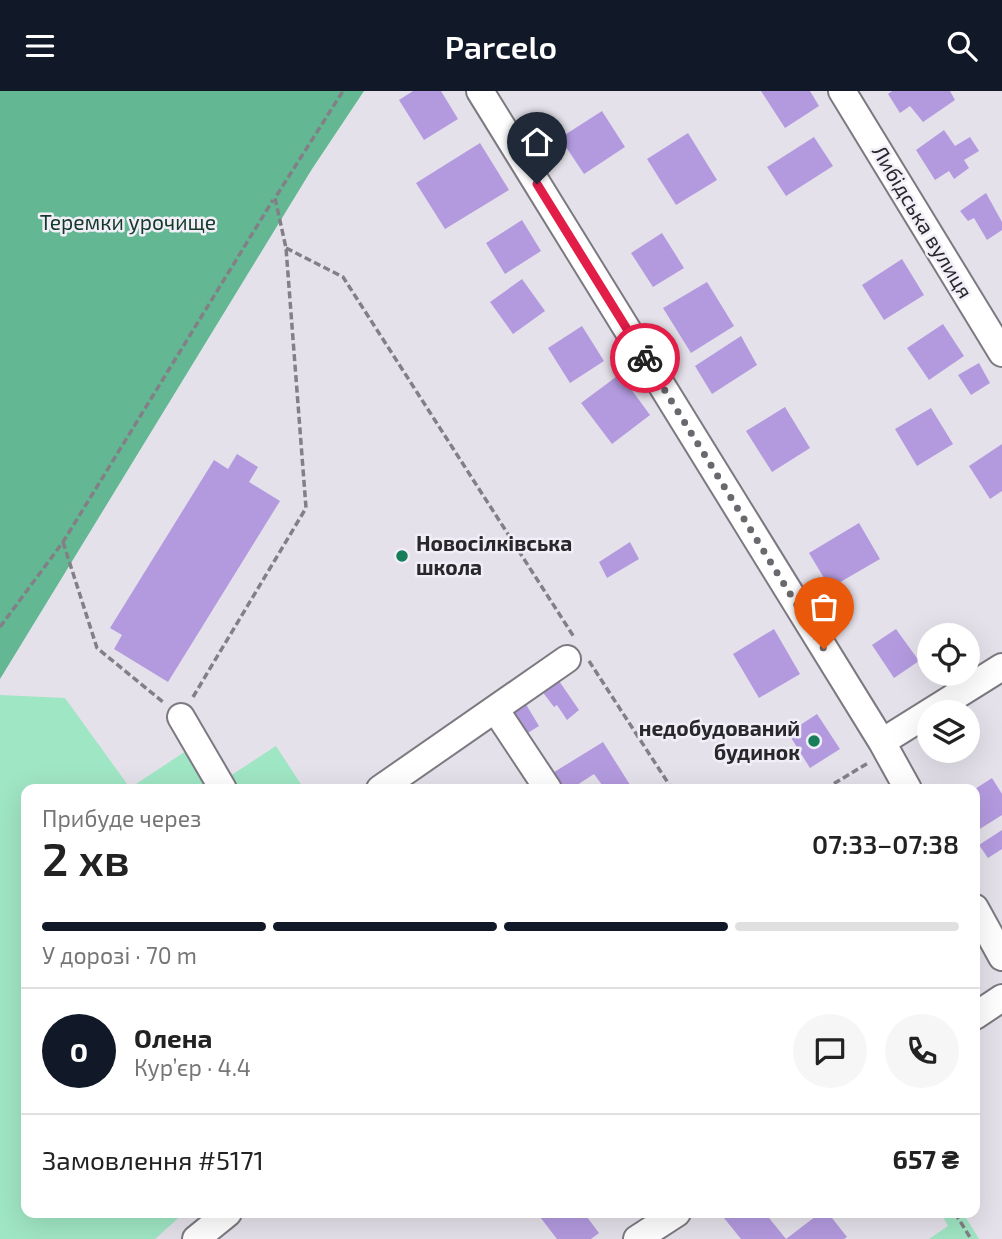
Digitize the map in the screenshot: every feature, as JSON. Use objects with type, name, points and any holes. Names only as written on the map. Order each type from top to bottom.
[{"type":"street","points":[[480,91],[882,742],[905,784]]},
{"type":"street","name":"Либідська вулиця","points":[[842,91],[1002,353]]},
{"type":"street","points":[[387,784],[577,653]]},
{"type":"street","points":[[882,742],[1002,667]]},
{"type":"street","points":[[495,709],[545,784]]},
{"type":"street","points":[[181,717],[220,784]]},
{"type":"street","points":[[980,917],[1002,957]]},
{"type":"street","points":[[980,1013],[1002,998]]},
{"type":"street","points":[[196,1239],[222,1218]]},
{"type":"street","points":[[637,1239],[669,1218]]},
{"type":"path","points":[[0,627],[62,543],[342,91]]},
{"type":"path","points":[[62,543],[97,648],[181,717],[306,508],[286,248],[275,198]]},
{"type":"path","points":[[286,248],[343,277],[577,653],[669,784]]},
{"type":"path","points":[[833,784],[871,761],[882,742]]},
{"type":"path","points":[[959,1218],[971,1239]]},
{"type":"green space","name":"Теремки урочище","points":[[0,91],[364,91],[312,169],[0,679]]},
{"type":"green space","points":[[0,695],[65,698],[127,784],[21,784],[21,1218],[178,1218],[155,1239],[0,1239]]},
{"type":"green space","points":[[276,746],[301,784],[235,784],[230,776]]},
{"type":"green space","points":[[189,749],[209,784],[136,784]]},
{"type":"green space","points":[[944,1218],[966,1218],[979,1239],[929,1239],[948,1226]]},
{"type":"building","points":[[413,91],[441,91],[458,119],[424,140],[399,100]]},
{"type":"building","points":[[761,91],[810,91],[819,106],[785,128]]},
{"type":"building","points":[[892,91],[950,91],[955,100],[923,122],[910,106],[900,113],[888,94]]},
{"type":"building","points":[[602,111],[625,147],[584,174],[560,138]]},
{"type":"building","points":[[944,130],[955,146],[970,137],[979,151],[964,160],[969,168],[954,179],[949,171],[935,180],[916,150]]},
{"type":"building","points":[[688,133],[717,180],[676,205],[647,159]]},
{"type":"building","points":[[814,137],[833,166],[786,196],[767,167]]},
{"type":"building","points":[[480,143],[509,190],[445,229],[416,183]]},
{"type":"building","points":[[986,193],[1002,222],[1002,230],[987,240],[974,218],[968,221],[960,211]]},
{"type":"building","points":[[522,220],[541,251],[505,274],[486,243]]},
{"type":"building","points":[[662,233],[684,268],[653,287],[631,253]]},
{"type":"building","points":[[902,259],[924,295],[884,320],[862,285]]},
{"type":"building","points":[[522,279],[545,311],[513,334],[490,302]]},
{"type":"building","points":[[707,282],[734,326],[691,353],[663,308]]},
{"type":"building","points":[[943,324],[964,356],[929,380],[907,348]]},
{"type":"building","points":[[582,326],[604,361],[570,383],[548,348]]},
{"type":"building","points":[[741,336],[757,365],[712,394],[695,366]]},
{"type":"building","points":[[979,363],[990,383],[971,395],[958,375]]},
{"type":"building","points":[[620,374],[650,415],[612,444],[581,403]]},
{"type":"building","points":[[785,407],[810,448],[772,472],[746,431]]},
{"type":"building","points":[[931,408],[953,444],[917,466],[895,429]]},
{"type":"building","points":[[1002,444],[1002,491],[990,499],[969,466]]},
{"type":"building","points":[[237,454],[258,467],[249,482],[280,501],[168,682],[114,649],[122,635],[110,628],[214,460],[228,469]]},
{"type":"building","points":[[859,523],[880,559],[830,588],[809,553]]},
{"type":"building","points":[[630,542],[639,559],[607,578],[599,562]]},
{"type":"building","points":[[774,629],[800,674],[759,698],[733,654]]},
{"type":"building","points":[[896,629],[917,658],[917,662],[894,678],[872,645]]},
{"type":"building","points":[[557,678],[579,710],[567,720],[557,705],[554,707],[541,690]]},
{"type":"building","points":[[524,701],[539,726],[526,734],[510,710]]},
{"type":"building","name":"недобудований будинок","points":[[817,714],[840,749],[810,768],[788,733]]},
{"type":"building","points":[[603,742],[629,784],[601,784],[594,774],[579,784],[558,784],[551,774]]},
{"type":"building","points":[[992,778],[1002,794],[1002,815],[980,829],[980,786]]},
{"type":"building","points":[[1002,830],[1002,849],[988,858],[980,844]]},
{"type":"building","points":[[541,1218],[588,1218],[599,1233],[591,1239],[557,1239]]},
{"type":"building","points":[[724,1218],[769,1218],[786,1239],[741,1239]]},
{"type":"building","points":[[813,1218],[832,1218],[847,1237],[844,1239],[786,1239]]},
{"type":"way so far","points":[[645,358],[824,649]]},
{"type":"place","name":"Новосілківська школа","points":[[402,556]]},
{"type":"place","name":"недобудований будинок","points":[[814,741]]},
{"type":"route","points":[[537,184],[645,358]]}]
